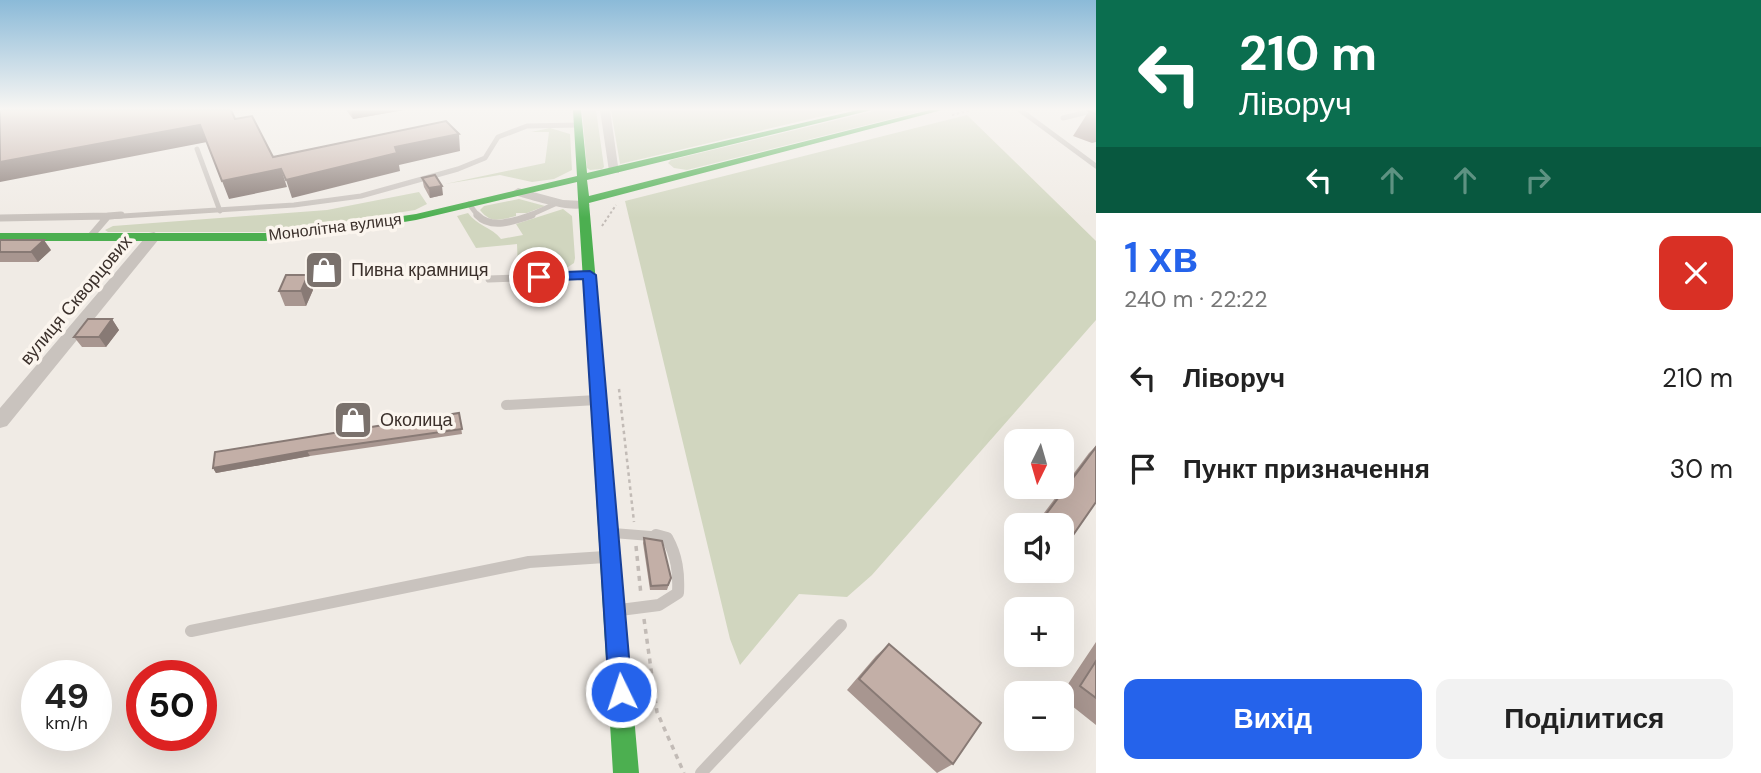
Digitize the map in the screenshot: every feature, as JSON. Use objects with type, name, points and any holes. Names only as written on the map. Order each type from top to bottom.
[{"type":"main road","points":[[580,146],[626,773]]},
{"type":"main road","name":"Монолітна вулиця","points":[[0,237],[296,236],[416,217],[718,146]]},
{"type":"main road","points":[[584,203],[618,197],[814,146]]},
{"type":"main road","points":[[615,171],[618,197]]},
{"type":"street","points":[[611,146],[615,171]]},
{"type":"street","points":[[518,192],[558,203],[584,203]]},
{"type":"street","name":"вулиця Скворцових","points":[[0,421],[154,236]]},
{"type":"lane","points":[[0,218],[220,211],[362,196],[458,169],[485,158],[492,146]]},
{"type":"lane","points":[[1069,146],[1096,166]]},
{"type":"lane","points":[[197,149],[220,211]]},
{"type":"lane","points":[[1084,157],[1096,157]]},
{"type":"lane","points":[[469,204],[483,221],[495,225],[541,212],[558,203]]},
{"type":"lane","points":[[90,237],[108,216]]},
{"type":"lane","points":[[489,279],[590,275]]},
{"type":"lane","points":[[506,405],[598,400]]},
{"type":"lane","points":[[609,533],[667,538],[679,569],[678,593],[669,603],[642,610],[615,610]]},
{"type":"lane","points":[[191,631],[529,562],[611,557]]},
{"type":"lane","points":[[701,773],[841,625]]},
{"type":"path","points":[[602,226],[618,197]]},
{"type":"path","points":[[619,387],[642,610],[657,712],[684,773]]},
{"type":"green space","points":[[547,146],[571,146],[572,170],[554,179],[532,182],[500,175],[445,184],[545,163]]},
{"type":"green space","points":[[585,146],[601,146],[604,167],[590,170],[587,168]]},
{"type":"green space","points":[[617,146],[696,146],[620,164]]},
{"type":"green space","points":[[729,146],[782,146],[687,170],[674,168],[668,163]]},
{"type":"green space","points":[[843,146],[999,146],[1096,241],[1096,320],[872,575],[847,597],[799,594],[740,665],[730,639],[625,201]]},
{"type":"green space","points":[[419,192],[427,204],[415,210],[279,232],[105,230],[113,226],[327,210]]},
{"type":"green space","points":[[519,199],[545,206],[500,220],[488,217],[480,210],[484,206]]},
{"type":"green space","points":[[563,209],[572,216],[575,258],[574,263],[568,267],[518,269],[517,244],[476,248],[457,216],[468,213],[501,239],[523,235],[516,224]]},
{"type":"building","points":[[0,146],[86,146],[0,162]]},
{"type":"building","points":[[208,146],[267,146],[273,157],[326,146],[400,146],[395,147],[397,153],[286,180],[281,169],[222,181]]},
{"type":"building","points":[[435,175],[442,186],[429,188],[422,178]]},
{"type":"building","points":[[0,240],[44,240],[31,252],[0,252]]},
{"type":"building","points":[[286,275],[308,275],[301,291],[279,291]]},
{"type":"building","points":[[88,319],[112,319],[99,337],[74,337]]},
{"type":"building","points":[[459,413],[462,429],[307,451],[213,468],[215,452]]},
{"type":"building","points":[[1096,447],[1096,502],[1074,534],[1074,513],[1047,513],[1057,499],[1074,499],[1074,477]]},
{"type":"building","points":[[644,538],[662,541],[671,578],[668,585],[651,586]]},
{"type":"building","points":[[889,644],[981,723],[953,764],[859,679]]},
{"type":"building","points":[[1096,661],[1096,698],[1080,686]]},
{"type":"traffic: fast","points":[[580,146],[626,773]]},
{"type":"traffic: fast","points":[[0,237],[265,237],[314,233],[416,217],[716,146]]},
{"type":"traffic: fast","points":[[584,201],[798,146]]},
{"type":"place","name":"Пивна крамниця","points":[[324,270]]},
{"type":"place","name":"Околица","points":[[353,420]]},
{"type":"route","points":[[539,277],[590,275],[621,692]]}]
